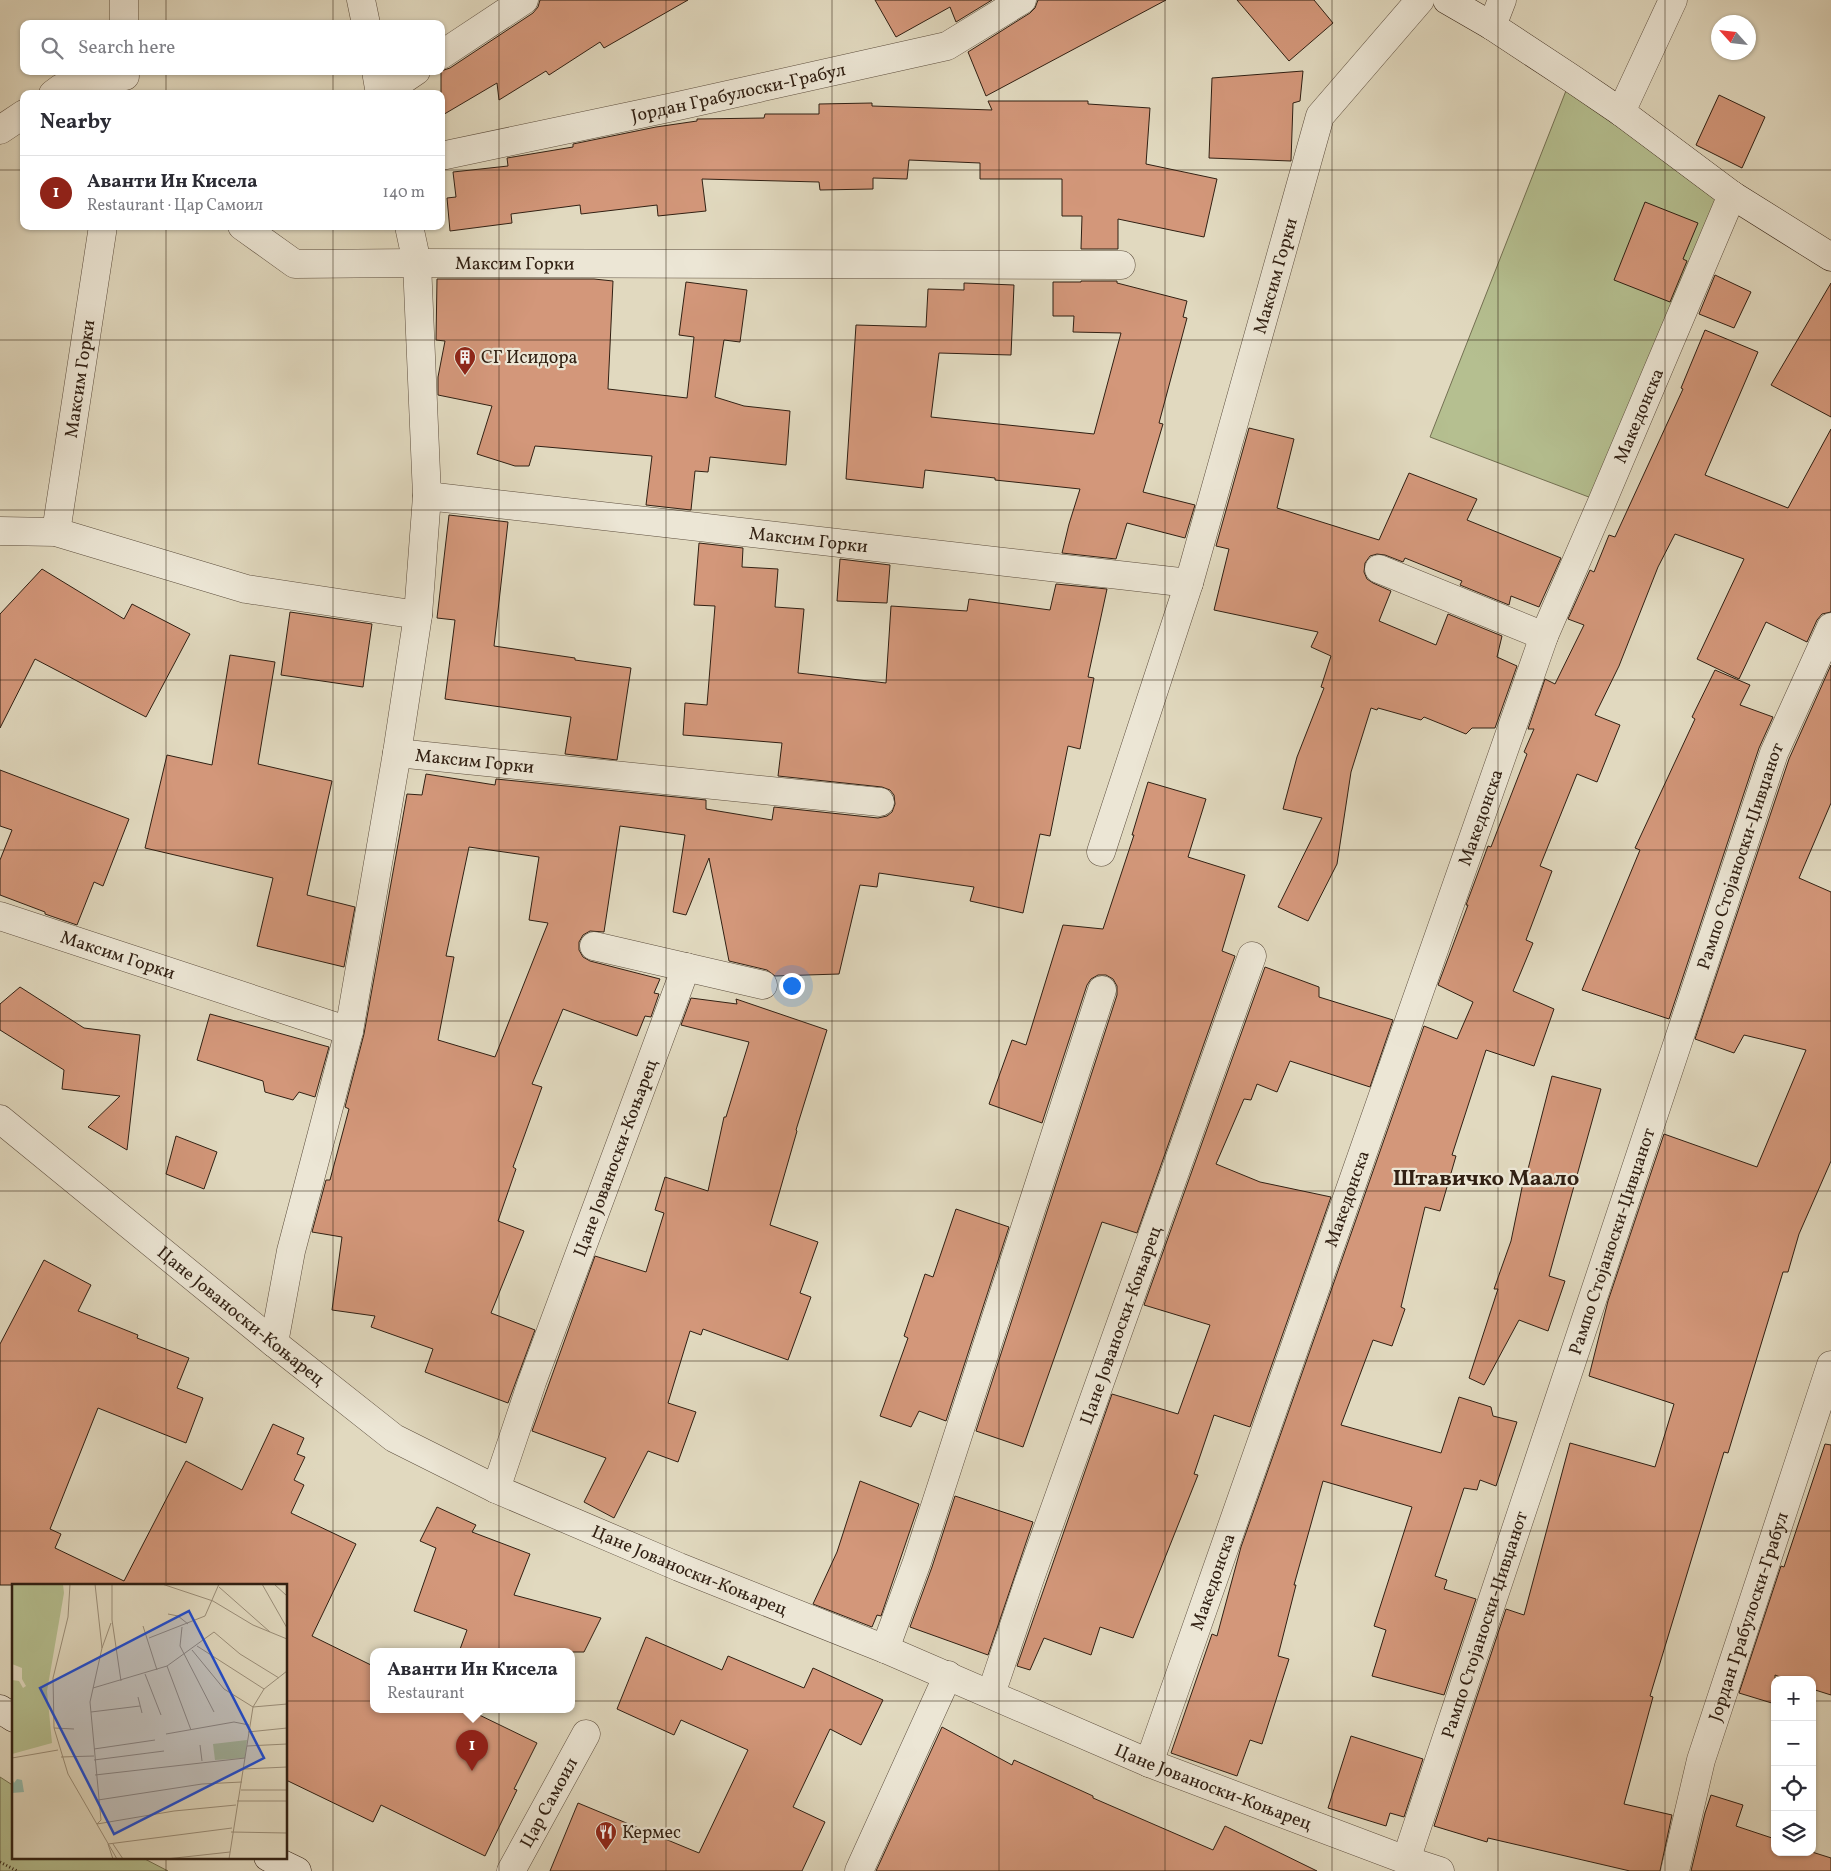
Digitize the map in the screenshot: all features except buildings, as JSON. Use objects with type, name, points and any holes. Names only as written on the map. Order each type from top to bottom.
[{"type":"street","points":[[124,0],[124,20]]},
{"type":"street","points":[[361,0],[365,20]]},
{"type":"street","points":[[445,52],[524,0]]},
{"type":"street","name":"Јордан Грабулоски-Грабул","points":[[445,155],[947,46],[1022,0]]},
{"type":"street","name":"Максим Горки","points":[[1101,852],[1189,583],[1320,116],[1420,0]]},
{"type":"street","points":[[1447,0],[1492,26],[1621,112],[1732,195],[1831,257]]},
{"type":"street","points":[[1492,26],[1502,0]]},
{"type":"street","points":[[1621,112],[1674,0]]},
{"type":"street","points":[[377,75],[380,90]]},
{"type":"street","points":[[387,90],[410,75]]},
{"type":"street","points":[[58,90],[61,88],[124,80]]},
{"type":"street","points":[[0,130],[20,117]]},
{"type":"street","name":"Македонска","points":[[1149,1763],[1544,636],[1732,195]]},
{"type":"street","name":"Максим Горки","points":[[56,532],[101,230]]},
{"type":"street","name":"Максим Горки","points":[[248,230],[295,264],[417,262],[1121,265]]},
{"type":"street","name":"Максим Горки","points":[[274,1343],[291,1251],[349,1031],[397,753],[418,615],[427,496],[417,262],[410,230]]},
{"type":"street","name":"Максим Горки","points":[[427,496],[1189,583]]},
{"type":"street","points":[[0,532],[56,532],[246,589],[418,615]]},
{"type":"street","points":[[1379,568],[1544,636]]},
{"type":"street","name":"Рампо Стојаноски-Џивџанот","points":[[1406,1860],[1774,753],[1831,627]]},
{"type":"street","name":"Максим Горки","points":[[397,753],[880,802]]},
{"type":"street","name":"Максим Горки","points":[[0,916],[349,1031]]},
{"type":"street","points":[[594,946],[763,985]]},
{"type":"street","name":"Цане Јованоски-Коњарец","points":[[991,1694],[1039,1553],[1252,956]]},
{"type":"street","name":"Цане Јованоски-Коњарец","points":[[496,1489],[532,1382],[686,967]]},
{"type":"street","points":[[885,1649],[917,1562],[1102,990]]},
{"type":"street","name":"Цане Јованоски-Коњарец","points":[[0,1119],[274,1343],[394,1438],[496,1489],[679,1567],[948,1675],[1149,1763],[1406,1860],[1440,1871]]},
{"type":"street","name":"Јордан Грабулоски-Грабул","points":[[1675,1871],[1701,1760],[1831,1365]]},
{"type":"street","points":[[859,1871],[948,1675]]},
{"type":"street","points":[[0,1709],[12,1717]]},
{"type":"street","name":"Цар Самоил","points":[[511,1871],[586,1734]]},
{"type":"street","points":[[270,1858],[297,1871]]},
{"type":"path","points":[[0,1862],[16,1871]]},
{"type":"green space","points":[[1571,78],[1732,195],[1602,502],[1430,437]]},
{"type":"green space","points":[[0,1777],[12,1785],[12,1858],[143,1858],[168,1871],[0,1871]]},
{"type":"place","name":"СГ Исидора","points":[[465,376]]},
{"type":"place","name":"Аванти Ин Кисела","points":[[472,1771]]},
{"type":"place","name":"Кермес","points":[[606,1851]]},
{"type":"district","name":"Штавичко Маало","points":[[1486,1177]]}]
